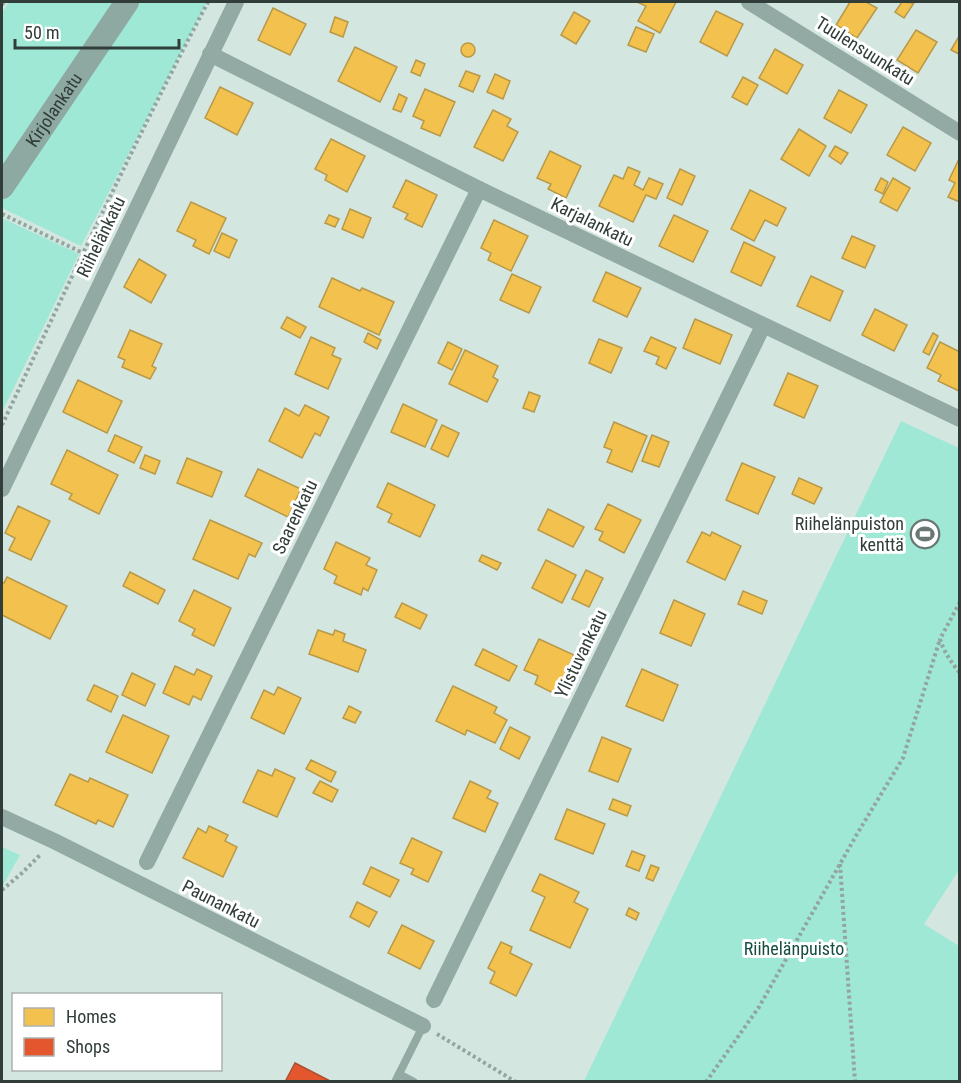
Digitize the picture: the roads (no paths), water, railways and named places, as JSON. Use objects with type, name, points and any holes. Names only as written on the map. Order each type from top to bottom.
[{"type":"main road","name":"Kirjolankatu","points":[[2,188],[128,2]]},
{"type":"street","name":"Riihelänkatu","points":[[2,489],[236,2]]},
{"type":"street","name":"Tuulensuunkatu","points":[[749,2],[960,133]]},
{"type":"street","name":"Karjalankatu","points":[[210,54],[479,189],[960,419]]},
{"type":"street","name":"Saarenkatu","points":[[147,862],[479,189]]},
{"type":"street","name":"Ylistuvankatu","points":[[434,1000],[763,326]]},
{"type":"street","name":"Paunankatu","points":[[2,817],[423,1026]]},
{"type":"lane","points":[[414,1082],[397,1078],[423,1026]]},
{"type":"place","name":"Riihelänpuiston kenttä","points":[[925,534]]},
{"type":"park label","name":"Riihelänpuisto","points":[[794,949]]}]
